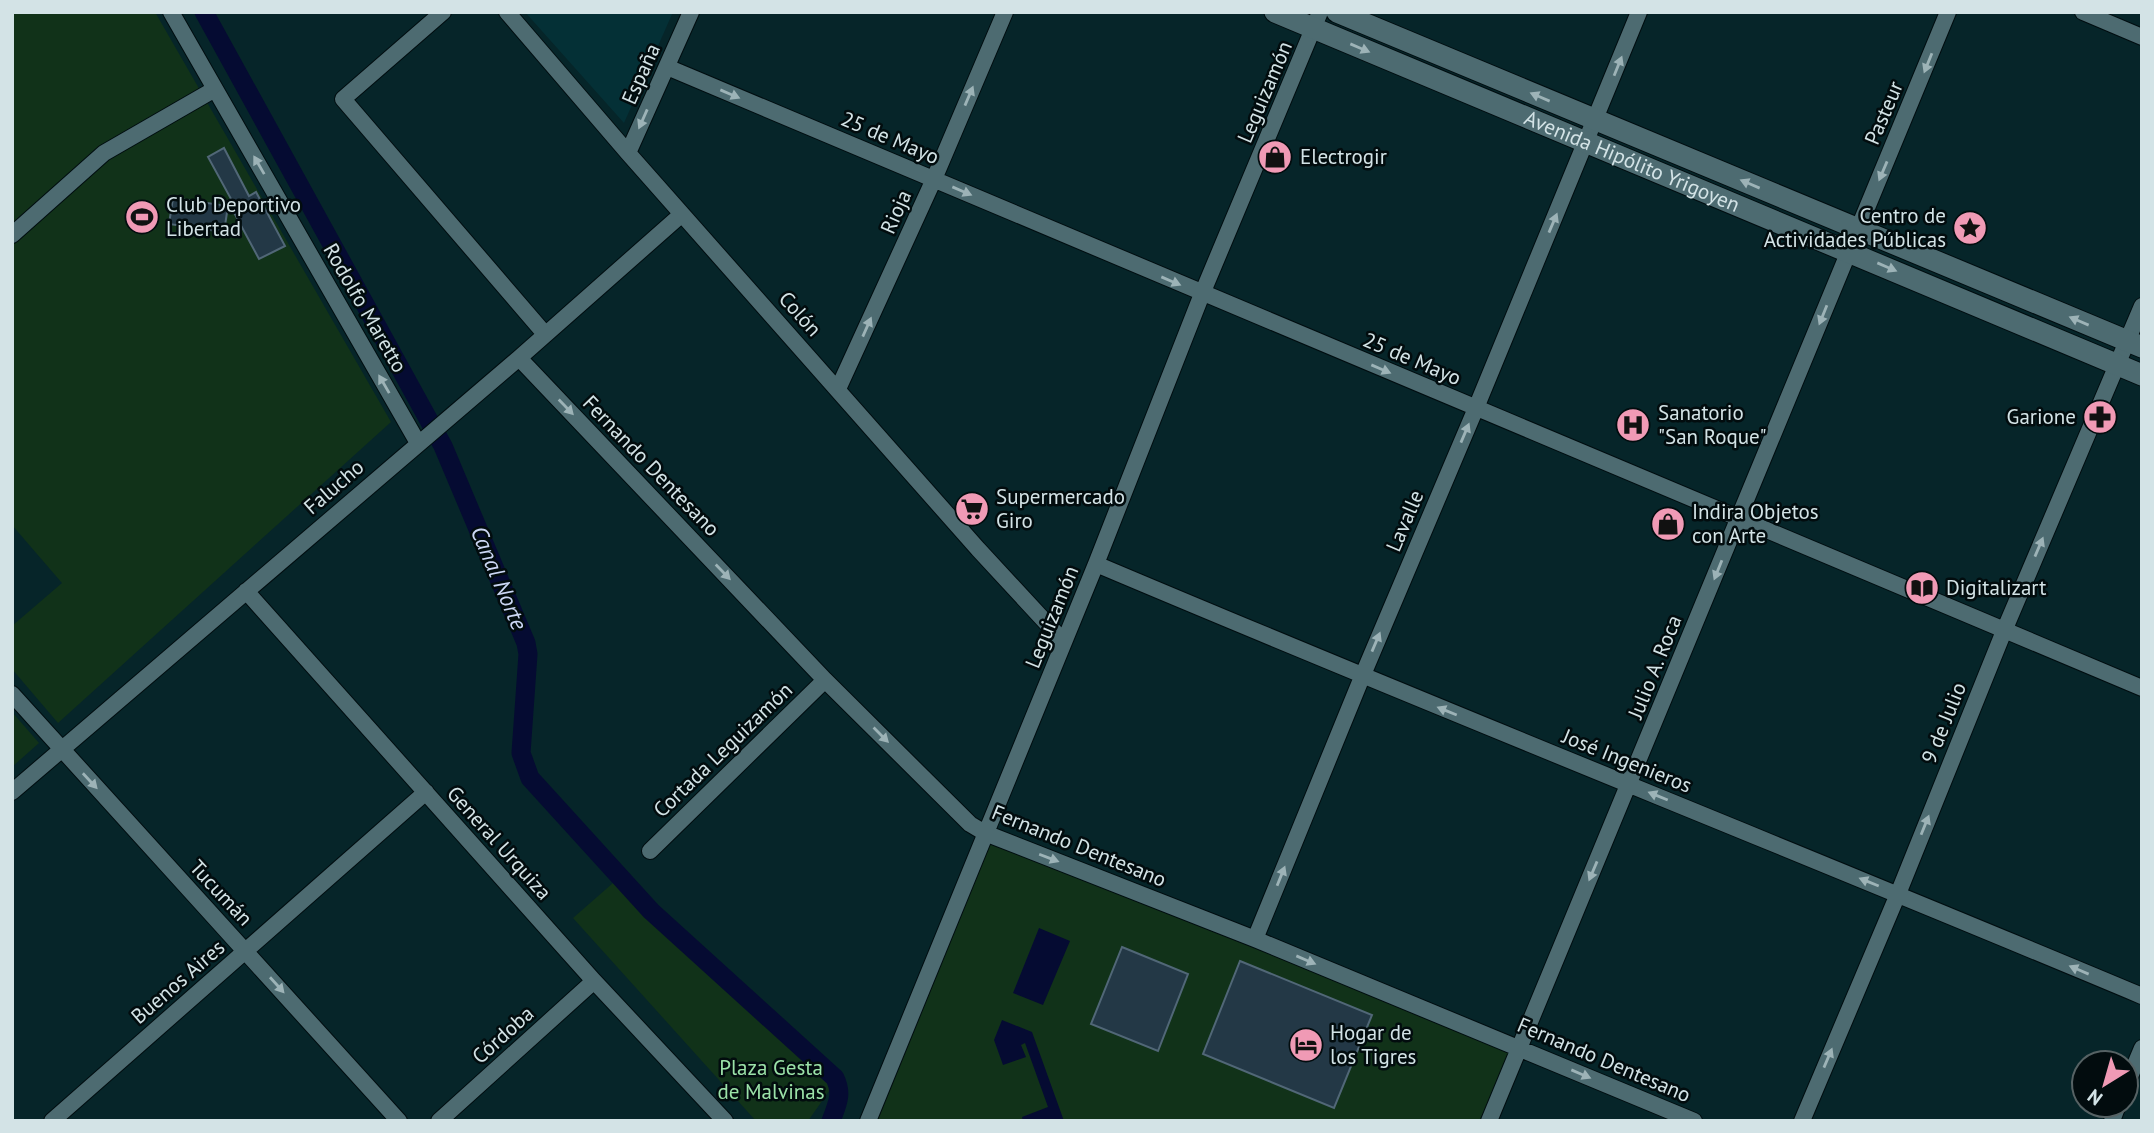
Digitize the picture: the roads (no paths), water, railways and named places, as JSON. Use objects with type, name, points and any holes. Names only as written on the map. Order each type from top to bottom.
[{"type":"street","name":"Rodolfo Maretto","points":[[171,12],[418,443]]},
{"type":"street","points":[[443,12],[343,99],[545,334]]},
{"type":"street","name":"Colón","points":[[507,12],[978,549],[1064,642]]},
{"type":"street","name":"España","points":[[628,153],[691,12]]},
{"type":"street","name":"Rioja","points":[[838,389],[934,179],[1005,12]]},
{"type":"street","name":"Avenida Hipólito Yrigoyen","points":[[1275,12],[1317,20],[1587,143],[2142,375]]},
{"type":"street","name":"Avenida Hipólito Yrigoyen","points":[[1337,12],[2134,344]]},
{"type":"street","name":"Lavalle","points":[[1255,939],[1639,12]]},
{"type":"street","name":"Pasteur","points":[[1859,229],[1948,12]]},
{"type":"street","points":[[2083,12],[2142,37]]},
{"type":"street","name":"Leguizamón","points":[[868,1121],[1096,564],[1202,294],[1317,20]]},
{"type":"street","name":"25 de Mayo","points":[[667,67],[2142,688]]},
{"type":"street","points":[[12,235],[104,153],[215,89]]},
{"type":"street","name":"Falucho","points":[[12,792],[519,358],[682,214]]},
{"type":"street","name":"Julio A. Roca","points":[[1489,1121],[1859,229]]},
{"type":"street","name":"9 de Julio","points":[[1802,1121],[2117,365],[2134,344],[2142,306]]},
{"type":"street","name":"Fernando Dentesano","points":[[519,358],[825,680],[970,824],[1694,1121]]},
{"type":"street","name":"José Ingenieros","points":[[1096,564],[1362,677],[2142,996]]},
{"type":"street","name":"General Urquiza","points":[[246,591],[594,981],[724,1121]]},
{"type":"street","name":"Cortada Leguizamón","points":[[650,851],[825,680]]},
{"type":"street","name":"Tucumán","points":[[12,694],[399,1121]]},
{"type":"street","name":"Buenos Aires","points":[[52,1121],[426,792]]},
{"type":"street","name":"Córdoba","points":[[439,1121],[594,981]]},
{"type":"water","points":[[1039,928],[1070,941],[1043,1005],[1013,993]]},
{"type":"water","points":[[1002,1020],[1032,1032],[1064,1121],[1023,1121],[1022,1117],[1048,1107],[1025,1043],[1021,1045],[1026,1057],[1003,1065],[994,1040]]},
{"type":"waterway","name":"Canal Norte","points":[[204,12],[443,446],[526,643],[528,654],[521,753],[530,778],[651,911],[835,1078],[839,1095],[831,1121]]},
{"type":"place","name":"Electrogir","points":[[1275,157]]},
{"type":"place","name":"Club Deportivo Libertad","points":[[142,217]]},
{"type":"place","name":"Centro de Actividades Públicas","points":[[1970,228]]},
{"type":"place","name":"Garione","points":[[2100,417]]},
{"type":"place","name":"Sanatorio \"San Roque\"","points":[[1633,425]]},
{"type":"place","name":"Supermercado Giro","points":[[972,509]]},
{"type":"place","name":"Indira Objetos con Arte","points":[[1668,524]]},
{"type":"place","name":"Digitalizart","points":[[1922,588]]},
{"type":"place","name":"Hogar de los Tigres","points":[[1306,1045]]},
{"type":"park label","name":"Plaza Gesta de Malvinas","points":[[771,1080]]}]
